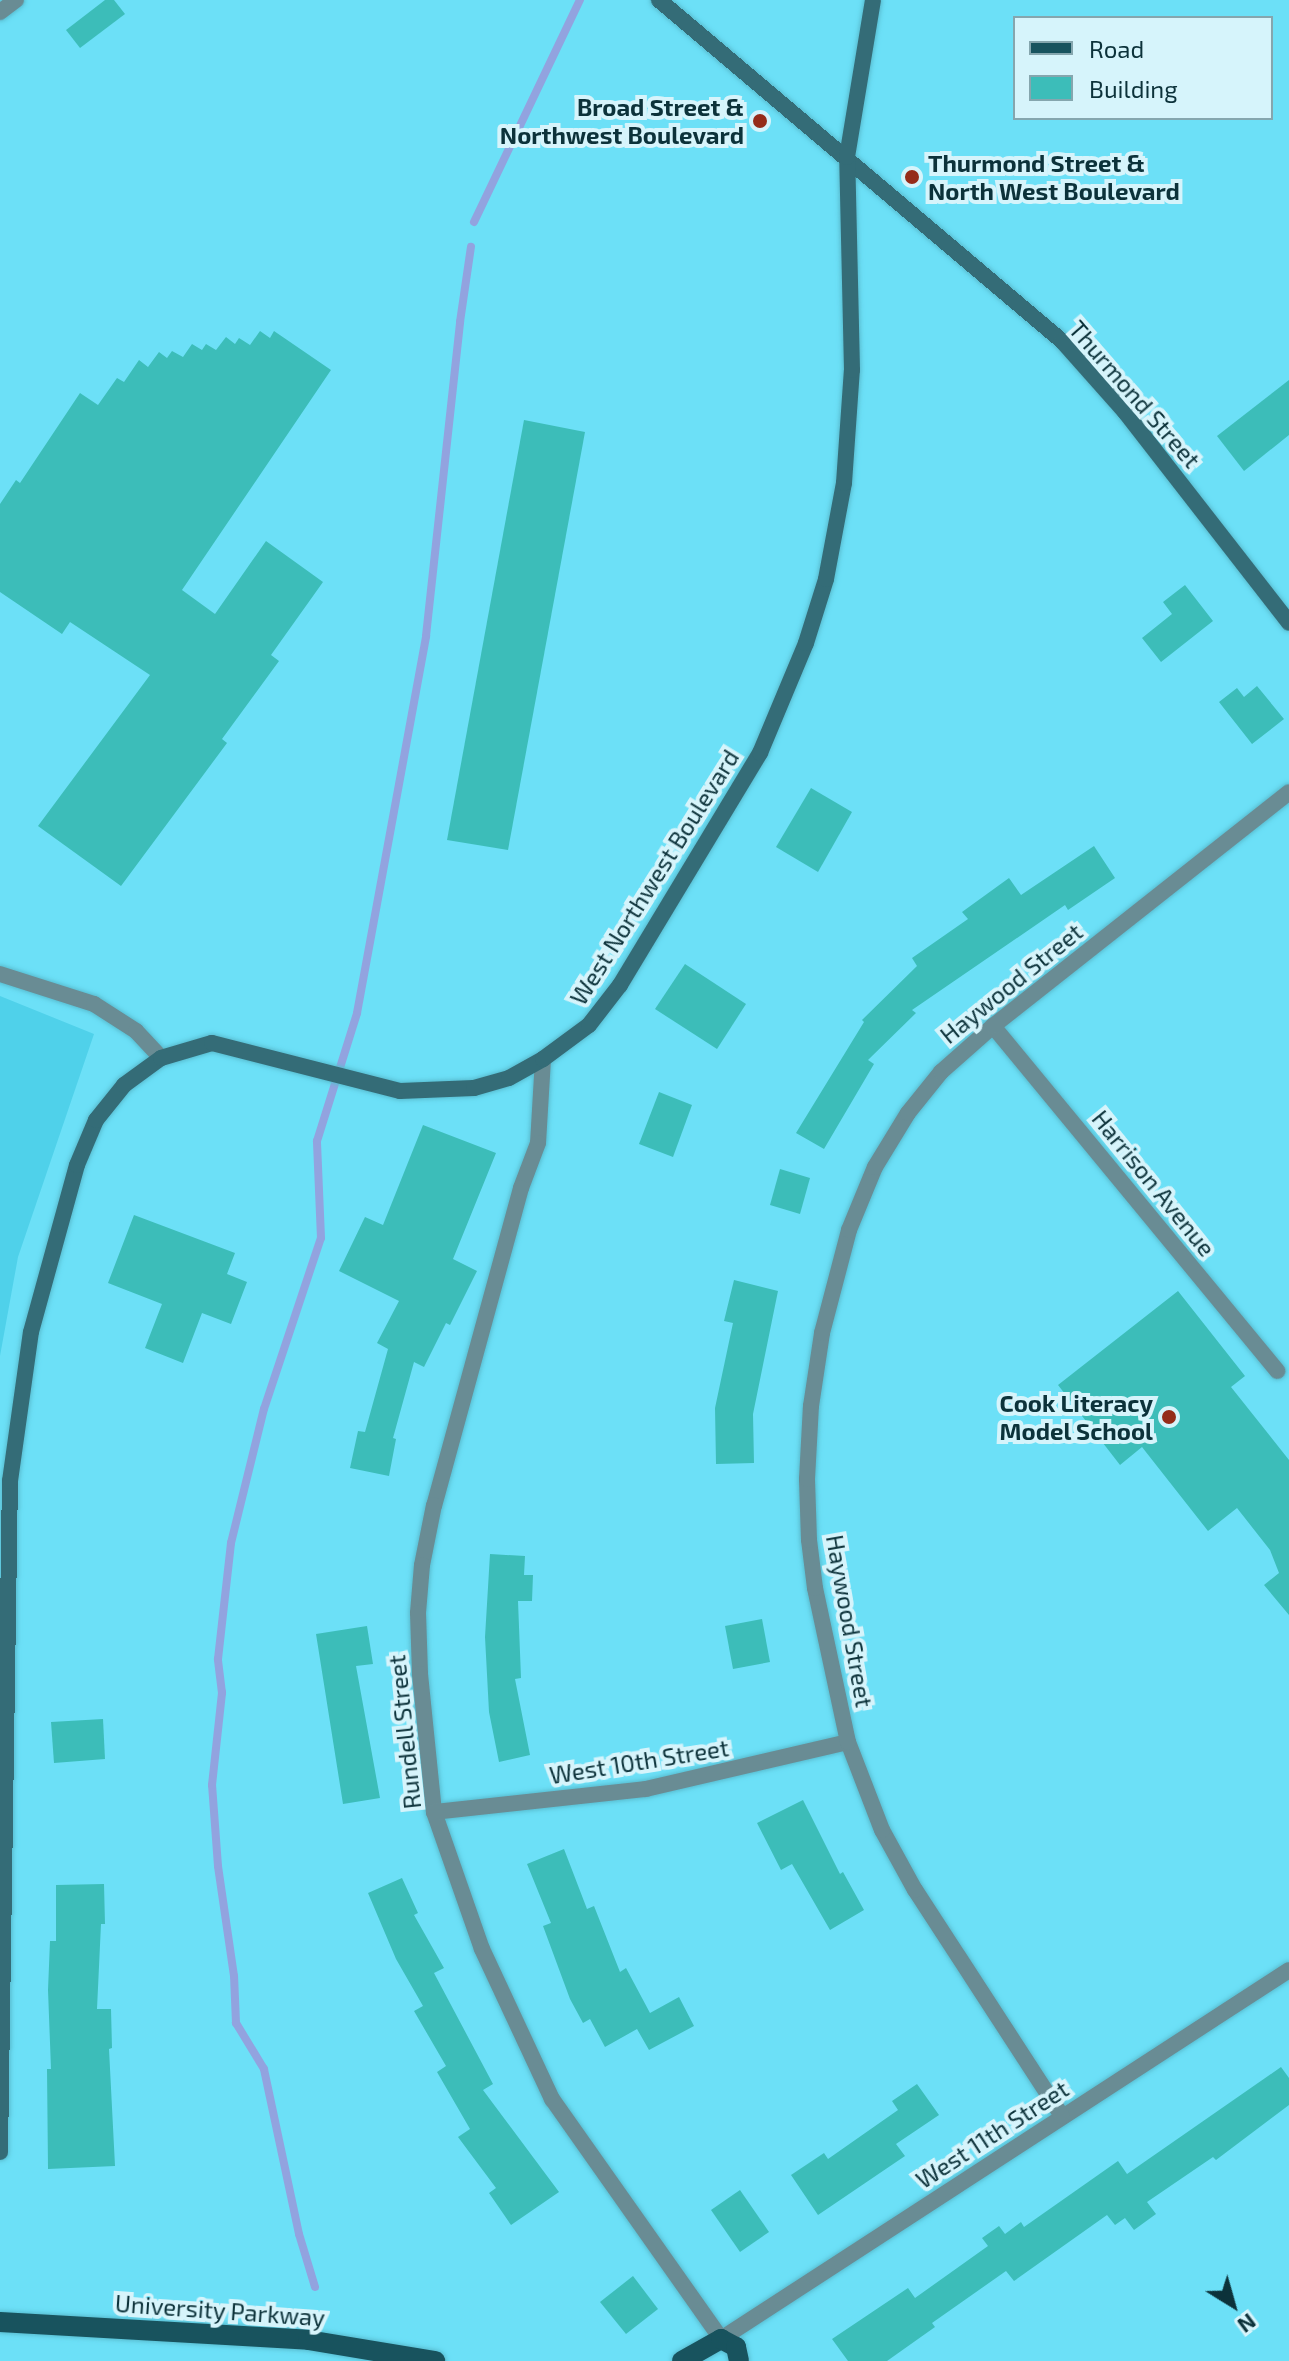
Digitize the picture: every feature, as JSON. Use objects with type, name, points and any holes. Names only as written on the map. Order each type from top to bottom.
[{"type":"main road","name":"Thurmond Street","points":[[659,0],[1062,341],[1125,412],[1289,623]]},
{"type":"main road","name":"West Northwest Boulevard","points":[[0,2152],[10,1481],[31,1332],[77,1165],[96,1120],[124,1085],[161,1058],[212,1043],[400,1091],[453,1091],[509,1078],[543,1059],[589,1025],[620,985],[760,753],[806,643],[838,526],[848,440],[852,290],[847,157],[873,0]]},
{"type":"main road","name":"University Parkway","points":[[0,2322],[308,2340],[435,2361]]},
{"type":"main road","points":[[682,2361],[721,2339],[736,2347],[739,2361]]},
{"type":"street","points":[[0,12],[16,0]]},
{"type":"street","name":"Haywood Street","points":[[1062,2116],[915,1890],[882,1830],[848,1742],[809,1540],[807,1479],[811,1406],[822,1333],[849,1230],[875,1167],[908,1113],[941,1072],[993,1026],[1289,792]]},
{"type":"street","points":[[0,974],[94,1004],[136,1031],[161,1058]]},
{"type":"street","name":"Harrison Avenue","points":[[993,1026],[1277,1371]]},
{"type":"street","name":"Rundell Street","points":[[543,1059],[538,1143],[521,1188],[434,1505],[422,1565],[418,1613],[420,1674],[434,1812],[482,1949],[552,2099],[721,2339]]},
{"type":"street","name":"West 10th Street","points":[[434,1812],[646,1789],[848,1742]]},
{"type":"street","name":"West 11th Street","points":[[721,2339],[1289,1970]]},
{"type":"shaded area","points":[[0,996],[94,1034],[18,1257],[0,1356]]},
{"type":"building","points":[[105,0],[114,0],[125,14],[80,48],[66,30]]},
{"type":"building","points":[[260,331],[270,338],[274,331],[331,370],[182,590],[215,614],[266,541],[323,582],[271,655],[279,661],[222,739],[227,743],[121,886],[38,826],[150,675],[70,622],[62,634],[0,592],[0,504],[16,480],[20,483],[80,393],[98,405],[117,378],[124,382],[139,360],[148,367],[159,352],[167,358],[172,351],[183,357],[192,344],[202,350],[206,344],[216,350],[226,337],[235,344],[239,338],[250,345]]},
{"type":"building","points":[[1289,380],[1289,435],[1244,471],[1217,436]]},
{"type":"building","points":[[524,420],[585,432],[508,850],[447,840]]},
{"type":"building","points":[[1185,585],[1213,621],[1161,662],[1142,638],[1172,614],[1163,602]]},
{"type":"building","points":[[1257,686],[1284,719],[1252,744],[1219,702],[1237,688],[1244,697]]},
{"type":"building","points":[[811,788],[852,812],[818,872],[776,847]]},
{"type":"building","points":[[1094,846],[1115,878],[1068,910],[1065,905],[912,1010],[916,1013],[868,1060],[874,1064],[824,1149],[796,1133],[864,1022],[862,1020],[917,966],[912,958],[968,919],[962,912],[1009,878],[1021,895]]},
{"type":"building","points":[[685,964],[746,1004],[717,1049],[655,1009]]},
{"type":"building","points":[[659,1092],[692,1105],[673,1157],[639,1144]]},
{"type":"building","points":[[423,1125],[496,1153],[453,1259],[477,1271],[450,1325],[446,1323],[424,1367],[414,1362],[393,1438],[396,1439],[389,1476],[350,1468],[358,1431],[365,1432],[388,1349],[377,1343],[399,1301],[339,1271],[365,1217],[383,1225]]},
{"type":"building","points":[[780,1169],[810,1178],[800,1214],[770,1205]]},
{"type":"building","points":[[134,1215],[235,1253],[227,1274],[247,1282],[231,1324],[202,1313],[183,1363],[145,1348],[162,1304],[108,1283]]},
{"type":"building","points":[[734,1280],[778,1291],[753,1414],[754,1463],[716,1464],[715,1408],[733,1323],[724,1321]]},
{"type":"building","name":"Cook Literacy Model School","points":[[1178,1291],[1245,1376],[1231,1387],[1289,1460],[1289,1615],[1264,1585],[1279,1573],[1270,1550],[1237,1508],[1208,1531],[1142,1447],[1120,1465],[1058,1385]]},
{"type":"building","points":[[490,1554],[525,1556],[524,1575],[533,1575],[532,1601],[518,1601],[521,1678],[515,1679],[530,1755],[499,1762],[489,1712],[485,1637]]},
{"type":"building","points":[[762,1619],[770,1662],[733,1669],[725,1626]]},
{"type":"building","points":[[367,1626],[373,1664],[356,1666],[380,1798],[343,1804],[316,1634]]},
{"type":"building","points":[[103,1719],[105,1759],[54,1763],[51,1722]]},
{"type":"building","points":[[803,1800],[840,1874],[843,1872],[864,1910],[830,1930],[792,1864],[781,1870],[757,1823]]},
{"type":"building","points":[[564,1849],[587,1909],[594,1906],[620,1972],[626,1968],[650,2013],[679,1997],[694,2026],[649,2050],[637,2029],[605,2047],[590,2019],[583,2023],[570,1999],[543,1926],[551,1923],[527,1864]]},
{"type":"building","points":[[402,1878],[418,1913],[414,1915],[444,1968],[434,1973],[493,2084],[483,2090],[559,2192],[511,2225],[489,2193],[496,2188],[458,2137],[470,2129],[437,2072],[446,2066],[414,2011],[423,2006],[396,1959],[368,1893]]},
{"type":"building","points":[[104,1884],[105,1924],[101,1924],[97,2009],[111,2009],[112,2048],[109,2049],[115,2166],[48,2169],[47,2069],[51,2069],[48,1990],[50,1941],[56,1941],[56,1885]]},
{"type":"building","points":[[1281,2067],[1289,2078],[1289,2105],[1216,2160],[1213,2157],[1147,2202],[1156,2214],[1134,2230],[1125,2218],[1115,2225],[1107,2215],[1014,2281],[1006,2271],[932,2323],[935,2327],[887,2361],[848,2361],[832,2339],[908,2288],[915,2298],[988,2246],[982,2238],[999,2226],[1005,2234],[1021,2222],[1024,2227],[1118,2161],[1127,2174]]},
{"type":"building","points":[[917,2084],[939,2115],[896,2144],[905,2156],[818,2215],[791,2175],[824,2153],[828,2159],[898,2110],[892,2101]]},
{"type":"building","points":[[740,2190],[769,2232],[740,2252],[711,2210]]},
{"type":"building","points":[[633,2276],[658,2309],[626,2334],[600,2302]]},
{"type":"waterway","points":[[474,222],[580,0]]},
{"type":"waterway","points":[[315,2287],[299,2234],[264,2069],[236,2023],[234,1976],[218,1866],[212,1785],[222,1693],[218,1659],[231,1543],[264,1409],[321,1238],[317,1141],[357,1013],[426,636],[471,247]]},
{"type":"place","name":"Broad Street & Northwest Boulevard","points":[[760,121]]},
{"type":"place","name":"Thurmond Street & North West Boulevard","points":[[912,177]]},
{"type":"place","name":"Cook Literacy Model School","points":[[1169,1417]]}]
